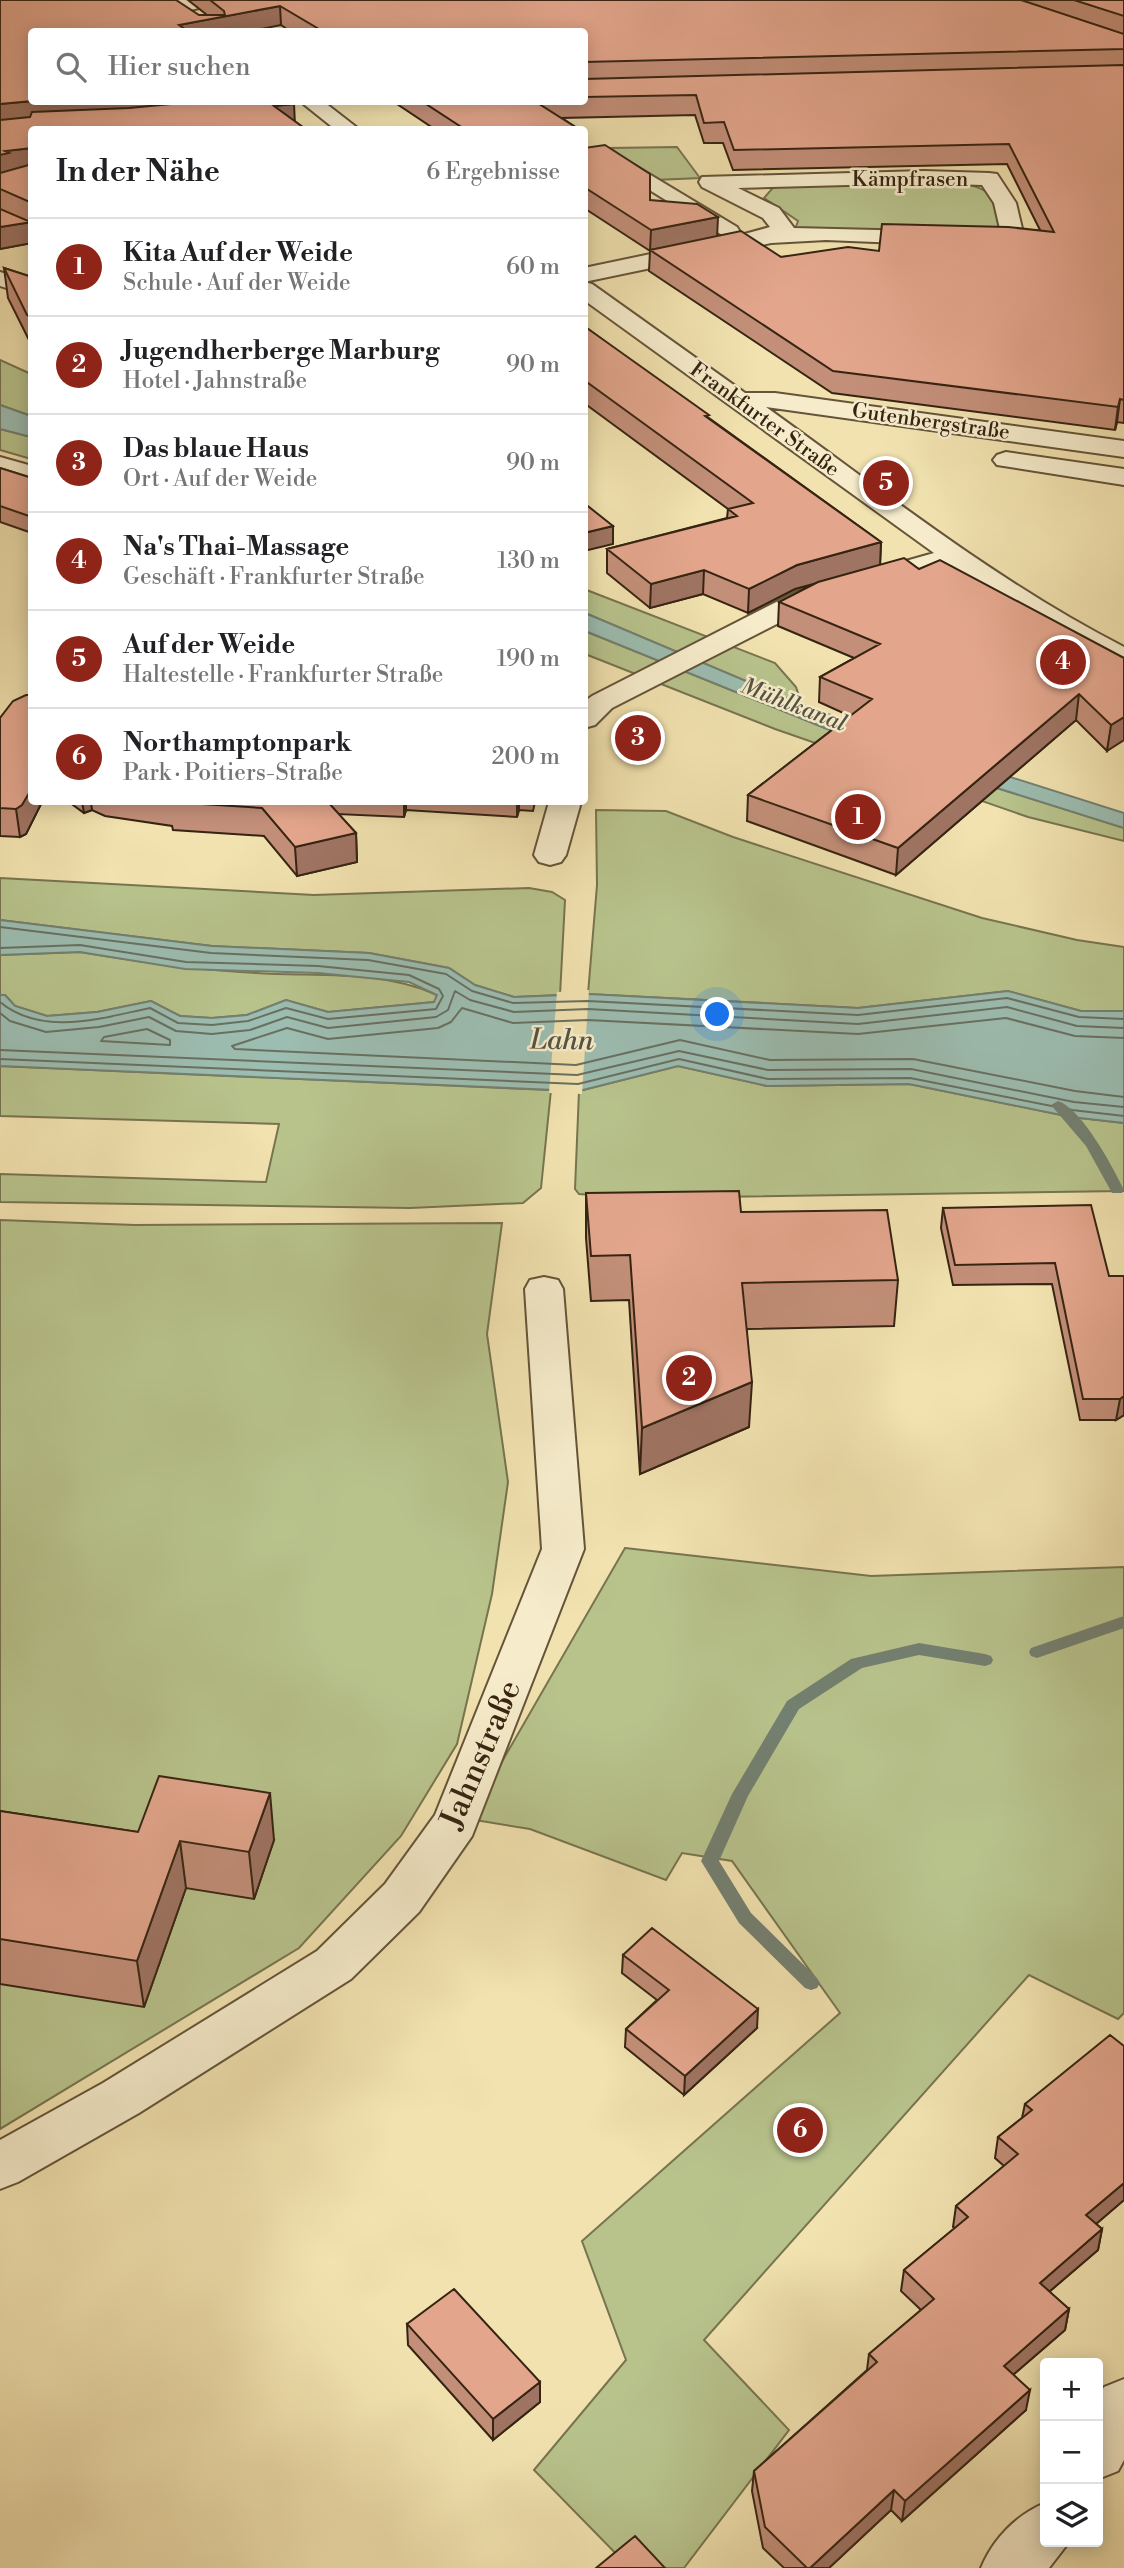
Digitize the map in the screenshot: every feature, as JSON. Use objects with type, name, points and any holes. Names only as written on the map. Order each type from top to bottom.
[{"type":"street","points":[[170,3],[206,0]]},
{"type":"street","points":[[170,3],[197,19]]},
{"type":"street","points":[[315,105],[344,126]]},
{"type":"street","points":[[588,160],[610,156],[745,243]]},
{"type":"street","name":"Kämpfrasen","points":[[588,274],[771,236],[826,233],[998,240],[1013,237],[1005,203],[989,179],[924,177],[710,182],[771,213],[783,228],[771,236]]},
{"type":"street","name":"Frankfurter Straße","points":[[588,292],[955,555],[1079,635],[1124,658]]},
{"type":"street","points":[[596,331],[631,323]]},
{"type":"street","name":"Gutenbergstraße","points":[[738,400],[775,400],[1124,449]]},
{"type":"street","points":[[1006,460],[1124,477]]},
{"type":"street","points":[[0,465],[28,473]]},
{"type":"street","points":[[591,706],[806,598],[955,555]]},
{"type":"street","points":[[550,855],[564,805]]},
{"type":"street","name":"Jahnstraße","points":[[0,2166],[121,2098],[334,1965],[402,1898],[455,1823],[563,1549],[544,1289]]},
{"type":"street","points":[[1103,2443],[1124,2405]]},
{"type":"street","points":[[1010,2568],[1040,2536]]},
{"type":"green space","points":[[677,147],[700,178],[655,180],[610,148]]},
{"type":"green space","points":[[948,180],[987,192],[996,205],[1005,229],[991,238],[836,229],[794,232],[798,221],[764,198],[777,183]]},
{"type":"green space","points":[[0,360],[28,373],[28,415],[0,405]]},
{"type":"green space","points":[[0,429],[28,436],[28,458],[0,450]]},
{"type":"green space","points":[[588,591],[775,663],[796,687],[802,705],[588,614]]},
{"type":"green space","points":[[588,632],[825,728],[946,772],[1124,828],[1124,841],[1028,817],[775,729],[588,655]]},
{"type":"green space","points":[[596,810],[666,811],[733,837],[982,918],[1077,940],[1124,947],[1124,1011],[1081,1011],[1008,991],[858,1008],[588,994],[597,885]]},
{"type":"green space","points":[[0,878],[314,895],[529,888],[552,892],[565,900],[560,995],[514,997],[475,985],[449,968],[369,953],[212,946],[0,920]]},
{"type":"green space","points":[[80,952],[212,970],[371,978],[393,981],[437,995],[435,1002],[328,1012],[286,1000],[247,1015],[212,1018],[180,1016],[151,1001],[97,1012],[47,1016],[15,1006],[5,995],[0,995],[0,955]]},
{"type":"green space","points":[[0,1066],[551,1090],[541,1188],[523,1203],[410,1208],[0,1202],[0,1174],[266,1182],[279,1124],[0,1116]]},
{"type":"green space","points":[[678,1066],[767,1086],[909,1084],[1071,1117],[1124,1123],[1124,1191],[634,1198],[579,1194],[575,1189],[579,1091]]},
{"type":"green space","points":[[0,1220],[135,1225],[502,1223],[487,1334],[508,1482],[492,1594],[457,1744],[401,1836],[299,1948],[0,2129]]},
{"type":"green space","points":[[625,1548],[871,1576],[1124,1567],[1124,2013],[1118,2019],[1029,1975],[704,2340],[789,2430],[684,2568],[630,2568],[534,2470],[626,2360],[582,2241],[840,2013],[732,1861],[682,1853],[666,1880],[530,1829],[469,1819]]},
{"type":"water","points":[[0,405],[28,415],[28,436],[0,429]]},
{"type":"water","name":"Mühlkanal","points":[[588,614],[803,705],[944,756],[1124,813],[1124,828],[946,772],[825,728],[588,632]]},
{"type":"water","name":"Lahn","points":[[0,920],[212,946],[369,953],[449,968],[475,985],[514,997],[588,994],[858,1008],[1008,991],[1081,1011],[1124,1011],[1124,1123],[1071,1117],[909,1084],[767,1086],[678,1066],[579,1091],[0,1066],[0,995],[5,995],[15,1006],[47,1016],[97,1012],[151,1001],[180,1016],[212,1018],[247,1015],[286,1000],[328,1012],[434,1002],[437,995],[409,982],[318,973],[185,969],[80,952],[0,955]]},
{"type":"pier","points":[[589,990],[582,1094],[549,1093],[557,992]]},
{"type":"building","points":[[0,0],[176,0],[199,15],[225,15],[224,11],[210,0],[1021,0],[1124,34],[1124,49],[588,62],[588,28],[317,28],[280,6],[179,25],[183,28],[28,28],[28,101],[0,104]]},
{"type":"building","points":[[1074,0],[1124,0],[1124,16]]},
{"type":"building","points":[[1124,65],[1124,400],[1120,399],[1118,407],[833,371],[650,250],[741,231],[781,257],[848,247],[879,251],[882,224],[1008,227],[1054,232],[1009,144],[734,150],[724,122],[704,123],[696,95],[588,97],[588,79]]},
{"type":"building","points":[[160,105],[284,105],[274,106],[302,126],[28,126],[28,148],[5,151],[9,153],[0,155],[0,120],[30,117],[32,112]]},
{"type":"building","points":[[428,105],[541,105],[574,126],[460,126]]},
{"type":"building","points":[[605,145],[650,174],[650,200],[697,204],[718,217],[651,230],[588,190],[588,147]]},
{"type":"building","points":[[28,165],[28,201],[0,189],[0,173]]},
{"type":"building","points":[[0,209],[28,221],[28,223],[0,227]]},
{"type":"building","points":[[4,268],[28,276],[27,315]]},
{"type":"building","points":[[588,329],[881,542],[797,565],[749,589],[704,570],[651,584],[607,549],[737,516],[728,509],[753,503],[588,383]]},
{"type":"building","points":[[0,468],[28,477],[28,516],[0,506]]},
{"type":"building","points":[[588,506],[613,526],[588,532]]},
{"type":"building","points":[[904,558],[919,569],[940,560],[1124,658],[1124,717],[1111,725],[1079,694],[898,848],[748,795],[872,699],[820,677],[880,644],[779,602],[818,582]]},
{"type":"building","points":[[28,695],[28,795],[16,809],[0,808],[0,718],[13,701]]},
{"type":"building","points":[[216,805],[331,805],[356,833],[295,847],[262,808]]},
{"type":"building","points":[[739,1191],[741,1212],[887,1210],[898,1280],[742,1283],[752,1382],[642,1428],[630,1255],[591,1256],[586,1193]]},
{"type":"building","points":[[1091,1205],[1109,1276],[1124,1276],[1124,1396],[1120,1399],[1083,1399],[1055,1263],[955,1265],[943,1208]]},
{"type":"building","points":[[159,1776],[270,1793],[249,1852],[180,1841],[137,1961],[0,1939],[0,1811],[138,1832]]},
{"type":"building","points":[[652,1928],[758,2009],[685,2076],[626,2029],[669,1990],[623,1955]]},
{"type":"building","points":[[1110,2035],[1124,2046],[1124,2183],[1086,2215],[1102,2229],[1040,2283],[1069,2309],[1004,2366],[1030,2390],[905,2501],[894,2490],[807,2568],[765,2527],[754,2471],[877,2362],[869,2354],[934,2299],[904,2270],[968,2217],[956,2206],[1018,2154],[998,2137],[1032,2110],[1025,2104]]},
{"type":"building","points":[[454,2289],[540,2382],[493,2419],[407,2324]]},
{"type":"building","points":[[635,2536],[665,2568],[596,2568]]},
{"type":"waterway","points":[[1058,1105],[1092,1144],[1117,1190]]},
{"type":"waterway","points":[[1037,1652],[1124,1622]]},
{"type":"waterway","points":[[811,1983],[745,1918],[710,1861],[740,1794],[793,1705],[857,1663],[919,1649],[985,1660]]},
{"type":"place","name":"Auf der Weide","points":[[886,483]]},
{"type":"place","name":"Na's Thai-Massage","points":[[1063,662]]},
{"type":"place","name":"Das blaue Haus","points":[[638,738]]},
{"type":"place","name":"Kita Auf der Weide","points":[[858,817]]},
{"type":"place","name":"Jugendherberge Marburg","points":[[689,1378]]},
{"type":"place","name":"Northamptonpark","points":[[800,2130]]}]
